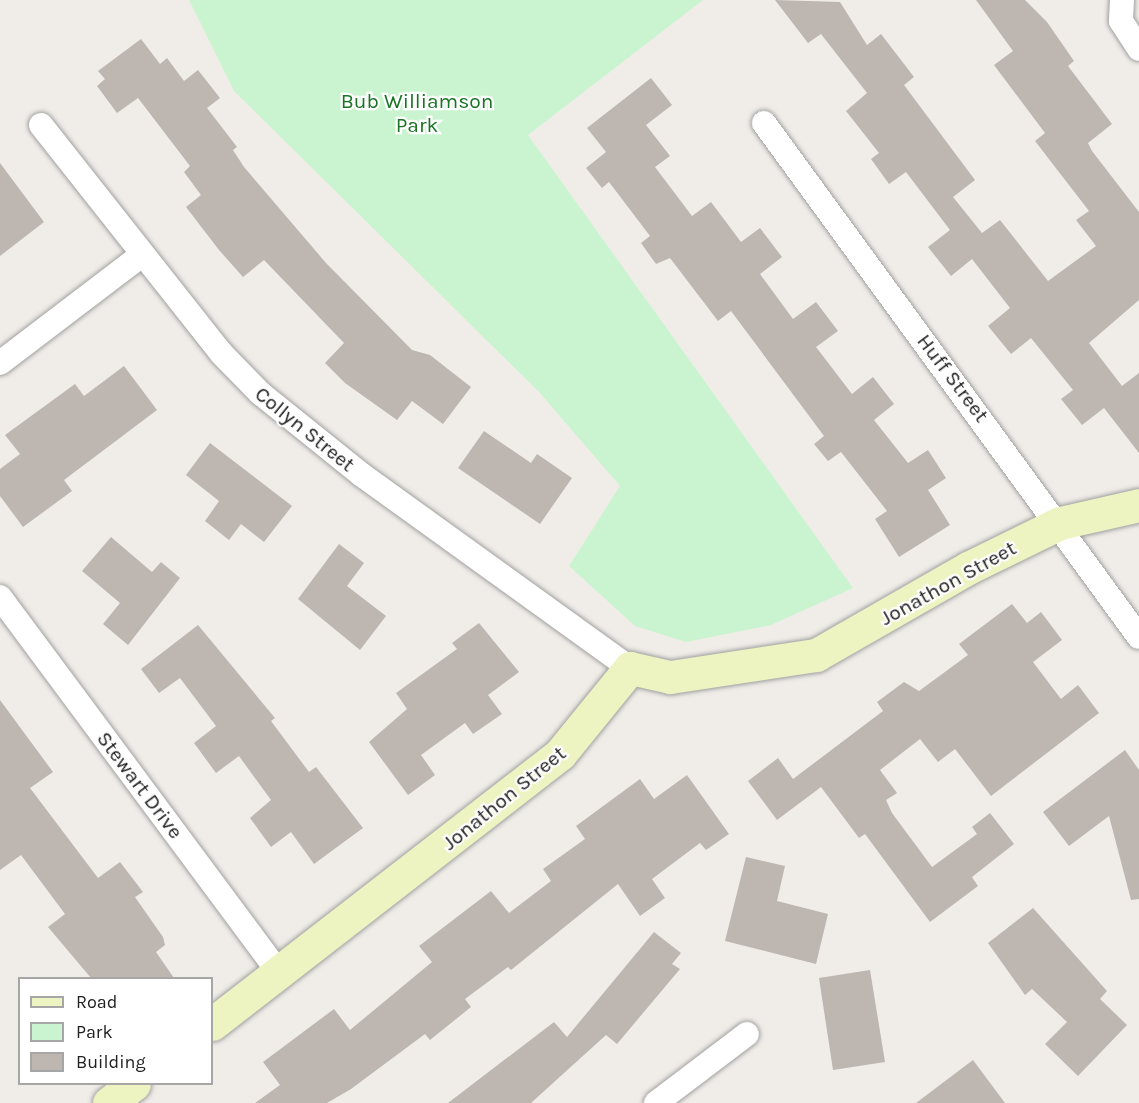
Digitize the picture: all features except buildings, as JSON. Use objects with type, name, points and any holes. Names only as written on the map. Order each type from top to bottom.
[{"type":"street","points":[[1122,0],[1121,21],[1139,49]]},
{"type":"street","name":"Huff Street","points":[[764,123],[1060,523],[1139,637]]},
{"type":"street","name":"Collyn Street","points":[[41,125],[142,255],[260,393],[362,475],[630,668]]},
{"type":"street","points":[[0,363],[142,255]]},
{"type":"street","name":"Jonathon Street","points":[[213,1023],[560,754],[630,668],[670,677],[816,655],[968,568],[1060,523],[1139,505]]},
{"type":"street","name":"Stewart Drive","points":[[0,597],[279,972]]},
{"type":"street","points":[[656,1103],[747,1034]]},
{"type":"street","points":[[109,1103],[132,1085]]},
{"type":"green space","name":"Bub Williamson Park","points":[[189,0],[703,0],[528,135],[853,588],[771,625],[686,642],[635,626],[569,566],[620,486],[539,392],[234,91]]}]
